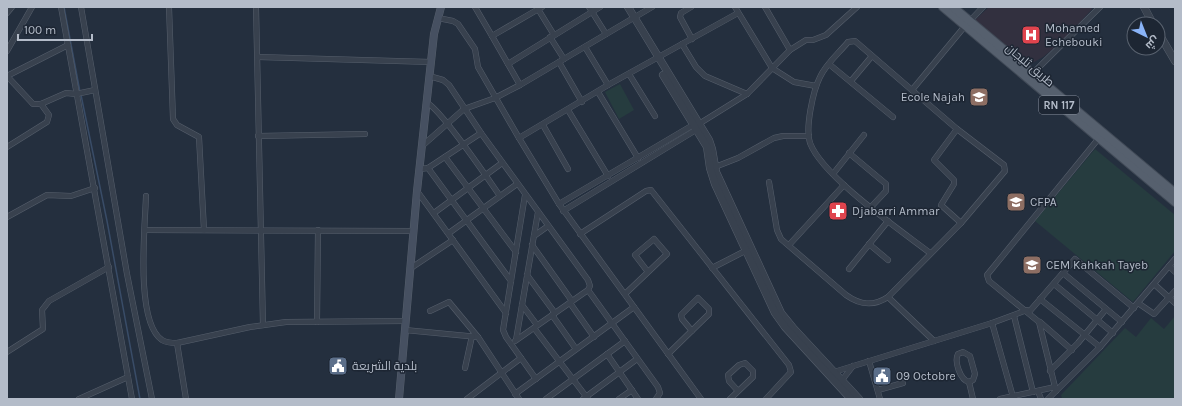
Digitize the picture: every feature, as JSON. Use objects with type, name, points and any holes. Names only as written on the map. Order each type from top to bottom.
[{"type":"main road","points":[[399,399],[426,103],[434,34],[441,7]]},
{"type":"main road","name":"طريق ثليجان","points":[[943,7],[967,23],[1175,202]]},
{"type":"main road","name":"طريق ثليجان","points":[[953,7],[967,23]]},
{"type":"main road","name":"طريق ثليجان","points":[[1029,77],[1175,193]]},
{"type":"street","points":[[7,13],[12,7]]},
{"type":"street","points":[[7,51],[32,7]]},
{"type":"street","points":[[61,7],[132,399]]},
{"type":"street","points":[[81,7],[127,274],[152,399]]},
{"type":"street","points":[[169,7],[173,119],[177,126],[199,138],[204,230]]},
{"type":"street","points":[[256,7],[262,325]]},
{"type":"street","points":[[475,7],[520,85]]},
{"type":"street","points":[[508,64],[591,9],[600,7]]},
{"type":"street","points":[[622,7],[632,19],[711,145],[715,167],[781,313],[859,399]]},
{"type":"street","points":[[628,7],[632,19]]},
{"type":"street","points":[[422,146],[446,123],[464,109],[495,98],[520,85],[652,7]]},
{"type":"street","points":[[691,7],[681,13],[680,17],[692,39]]},
{"type":"street","points":[[735,7],[772,68],[794,82],[816,86]]},
{"type":"street","points":[[766,7],[790,50]]},
{"type":"street","points":[[847,7],[852,12]]},
{"type":"street","points":[[564,211],[747,94],[790,50],[806,40],[813,40],[826,35],[857,7]]},
{"type":"street","points":[[912,90],[982,7]]},
{"type":"street","points":[[1029,77],[1100,7]]},
{"type":"street","points":[[1144,7],[1149,16]]},
{"type":"street","points":[[492,36],[540,8],[564,59]]},
{"type":"street","points":[[591,9],[606,34]]},
{"type":"street","points":[[519,138],[582,102],[608,85],[738,13]]},
{"type":"street","points":[[438,18],[453,21],[458,24],[475,49],[478,67],[495,98],[559,204],[701,399]]},
{"type":"street","points":[[769,182],[777,230],[781,239],[856,302],[872,303],[888,296],[961,223],[1006,168],[855,41],[851,40],[823,72],[816,86],[809,120],[809,136],[814,149],[833,174],[844,185],[871,208],[930,253]]},
{"type":"street","points":[[682,44],[696,67],[705,76],[747,94]]},
{"type":"street","points":[[68,45],[7,76],[33,104],[41,104],[66,93],[76,94],[95,90]]},
{"type":"street","points":[[1166,46],[1175,61]]},
{"type":"street","points":[[585,47],[608,85]]},
{"type":"street","points":[[851,82],[872,56]]},
{"type":"street","points":[[258,57],[431,62]]},
{"type":"street","points":[[559,62],[582,102]]},
{"type":"street","points":[[830,64],[893,117]]},
{"type":"street","points":[[629,74],[656,116]]},
{"type":"street","points":[[429,76],[446,82],[517,184],[588,280],[590,286],[588,290],[511,344]]},
{"type":"street","points":[[598,92],[638,158]]},
{"type":"street","points":[[426,103],[434,107],[500,196]]},
{"type":"street","points":[[7,147],[47,122],[48,115],[41,104]]},
{"type":"street","points":[[568,110],[608,176]]},
{"type":"street","points":[[543,124],[568,169]]},
{"type":"street","points":[[559,204],[698,125]]},
{"type":"street","points":[[698,125],[707,147],[710,168],[715,184],[780,321],[852,399]]},
{"type":"street","points":[[958,129],[934,160],[954,180],[954,184],[941,204],[961,223]]},
{"type":"street","points":[[420,169],[428,168],[481,133]]},
{"type":"street","points":[[258,136],[365,134]]},
{"type":"street","points":[[833,174],[864,135]]},
{"type":"street","points":[[715,167],[738,158],[774,138],[783,136],[809,136]]},
{"type":"street","points":[[1072,350],[1028,311],[989,281],[987,275],[1099,138]]},
{"type":"street","points":[[849,153],[886,184],[886,190],[871,208]]},
{"type":"street","points":[[445,157],[516,252]]},
{"type":"street","points":[[434,213],[502,163]]},
{"type":"street","points":[[428,168],[511,281]]},
{"type":"street","points":[[449,233],[517,184]]},
{"type":"street","points":[[789,245],[844,185]]},
{"type":"street","points":[[7,217],[47,194],[71,196],[95,188]]},
{"type":"street","points":[[580,234],[646,190],[652,190],[791,368],[791,372],[787,378],[766,399]]},
{"type":"street","points":[[417,191],[506,313]]},
{"type":"street","points":[[525,195],[503,330],[536,379]]},
{"type":"street","points":[[146,196],[144,287],[147,315],[153,328],[162,340],[177,343],[262,325],[286,322],[406,321]]},
{"type":"street","points":[[516,340],[538,212]]},
{"type":"street","points":[[849,269],[888,221]]},
{"type":"street","points":[[534,236],[548,226]]},
{"type":"street","points":[[145,230],[414,230]]},
{"type":"street","points":[[317,322],[318,230]]},
{"type":"street","points":[[411,268],[453,240]]},
{"type":"street","points":[[625,294],[648,272],[667,253],[654,240],[636,255],[648,272]]},
{"type":"street","points":[[869,244],[888,260]]},
{"type":"street","points":[[532,245],[594,337]]},
{"type":"street","points":[[712,268],[747,250]]},
{"type":"street","points":[[1048,399],[1056,389],[1100,348],[1175,259]]},
{"type":"street","points":[[834,372],[1028,311],[1054,284],[1073,260],[1077,260],[1134,308]]},
{"type":"street","points":[[1169,266],[1175,272]]},
{"type":"street","points":[[7,352],[41,330],[44,324],[42,310],[49,301],[109,267]]},
{"type":"street","points":[[1062,273],[1122,322]]},
{"type":"street","points":[[527,275],[576,349]]},
{"type":"street","points":[[1054,284],[1113,333]]},
{"type":"street","points":[[1154,284],[1175,303]]},
{"type":"street","points":[[588,290],[660,391],[660,395],[656,399]]},
{"type":"street","points":[[1138,303],[1154,314],[1175,291]]},
{"type":"street","points":[[888,296],[934,341]]},
{"type":"street","points":[[668,354],[692,331],[710,312],[698,298],[681,315],[682,319],[692,331]]},
{"type":"street","points":[[1040,299],[1086,335],[1100,348]]},
{"type":"street","points":[[430,311],[449,302],[503,372],[519,399]]},
{"type":"street","points":[[522,305],[586,398],[637,359]]},
{"type":"street","points":[[515,394],[634,307]]},
{"type":"street","points":[[1050,371],[1086,335],[1106,309]]},
{"type":"street","points":[[1014,316],[1036,392],[1041,399]]},
{"type":"street","points":[[992,322],[1013,396]]},
{"type":"street","points":[[1040,322],[1050,371],[1056,389]]},
{"type":"street","points":[[405,330],[475,336]]},
{"type":"street","points":[[465,368],[475,336]]},
{"type":"street","points":[[546,399],[624,341]]},
{"type":"street","points":[[177,343],[186,399]]},
{"type":"street","points":[[966,353],[970,356],[975,374],[973,380],[969,382],[963,380],[961,376],[957,358],[958,354],[966,353]]},
{"type":"street","points":[[607,354],[638,399]]},
{"type":"street","points":[[467,399],[521,358]]},
{"type":"street","points":[[869,361],[878,390],[879,399]]},
{"type":"street","points":[[730,399],[738,391],[754,374],[744,363],[739,365],[728,375],[729,380],[738,391]]},
{"type":"street","points":[[842,380],[854,366]]},
{"type":"street","points":[[79,399],[128,376]]},
{"type":"street","points":[[969,382],[973,399]]},
{"type":"street","points":[[878,390],[903,383]]},
{"type":"street","points":[[1000,399],[1056,389]]},
{"type":"street","points":[[619,399],[632,390]]},
{"type":"shaded area","name":"Mohamed Echebouki","points":[[989,7],[1090,7],[1092,9],[1064,40],[1043,57],[1029,65],[975,20]]},
{"type":"green space","points":[[620,84],[634,110],[619,119],[605,92]]},
{"type":"green space","points":[[1095,149],[1175,215],[1175,251],[1133,302],[1035,221]]},
{"type":"green space","points":[[1175,316],[1175,399],[1062,399],[1061,395],[1125,328],[1136,337],[1151,318],[1164,329]]},
{"type":"waterway","points":[[64,7],[80,92]]},
{"type":"waterway","points":[[81,95],[107,221],[140,399]]},
{"type":"place","name":"Mohamed Echebouki","points":[[1031,35]]},
{"type":"place","name":"Ecole Najah","points":[[979,97]]},
{"type":"place","name":"CFPA","points":[[1016,202]]},
{"type":"place","name":"Djabarri Ammar","points":[[838,211]]},
{"type":"place","name":"CEM Kahkah Tayeb","points":[[1032,265]]},
{"type":"place","name":"بلدية الشريعة","points":[[338,366]]},
{"type":"place","name":"09 Octobre","points":[[882,376]]}]
